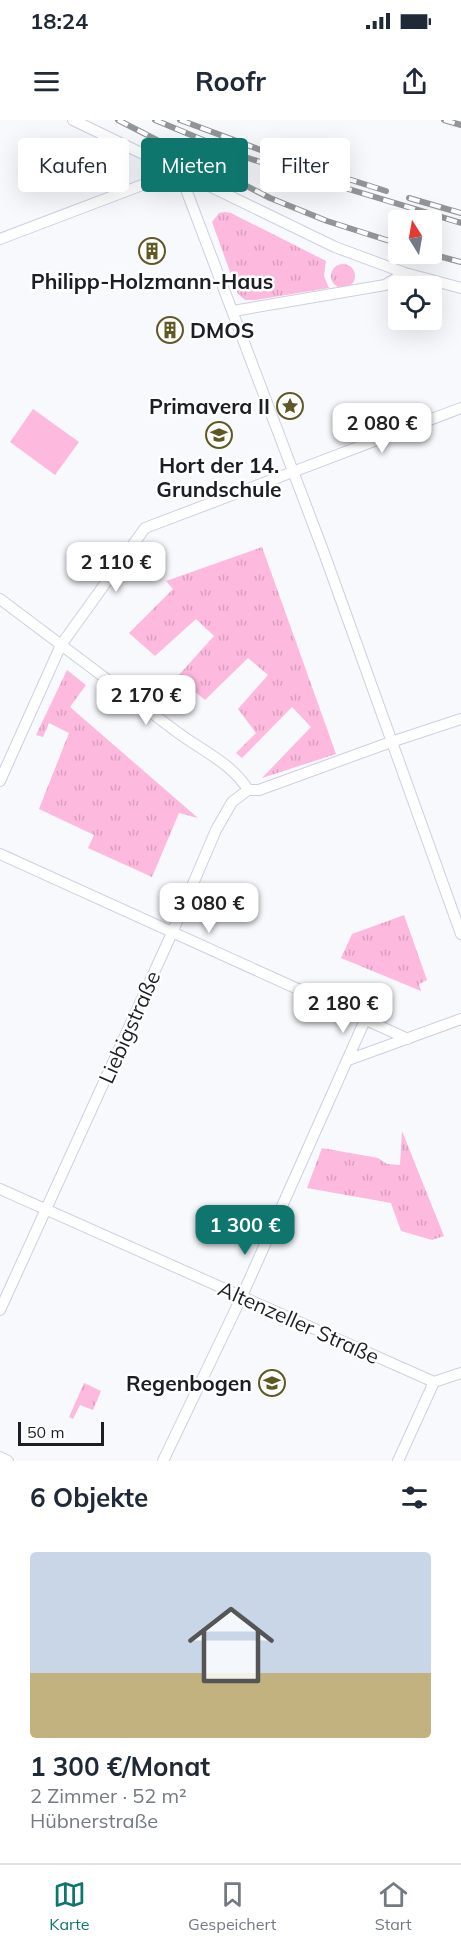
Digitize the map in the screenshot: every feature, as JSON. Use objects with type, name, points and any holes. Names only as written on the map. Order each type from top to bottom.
[{"type":"street","points":[[73,120],[141,153]]},
{"type":"street","points":[[0,239],[141,185]]},
{"type":"street","points":[[187,192],[294,472],[461,934]]},
{"type":"street","points":[[222,192],[335,247],[405,273],[461,288]]},
{"type":"street","points":[[233,311],[377,287],[405,273]]},
{"type":"street","points":[[0,781],[61,645],[145,528],[461,408]]},
{"type":"street","points":[[0,599],[232,771],[243,781],[248,790],[259,790],[461,719]]},
{"type":"street","name":"Liebigstraße","points":[[0,1310],[172,933],[216,830],[232,802],[248,790]]},
{"type":"street","points":[[0,854],[408,1039]]},
{"type":"street","points":[[348,1059],[461,1019]]},
{"type":"street","points":[[163,1461],[242,1296],[365,1020]]},
{"type":"street","name":"Altenzeller Straße","points":[[0,1189],[434,1382]]},
{"type":"street","points":[[398,1461],[434,1382],[461,1373]]},
{"type":"street","points":[[0,1457],[8,1461]]},
{"type":"green space","points":[[225,212],[326,261],[324,276],[329,288],[245,300],[238,294],[212,222],[219,213]]},
{"type":"green space","points":[[343,264],[351,268],[355,276],[351,284],[343,288],[335,284],[331,276],[335,268]]},
{"type":"green space","points":[[33,409],[79,442],[55,475],[10,442]]},
{"type":"green space","points":[[262,547],[336,754],[262,778],[311,727],[292,707],[242,758],[236,753],[256,733],[238,709],[268,675],[248,658],[205,700],[177,677],[214,636],[196,619],[155,656],[129,633],[173,589],[166,581]]},
{"type":"green space","points":[[67,670],[86,685],[70,707],[198,818],[179,813],[152,877],[88,848],[94,835],[39,809],[69,733],[49,723],[43,737],[36,735]]},
{"type":"green space","points":[[404,915],[427,980],[419,984],[421,991],[341,958],[352,934]]},
{"type":"green space","points":[[402,1131],[444,1236],[432,1240],[401,1231],[391,1203],[307,1188],[322,1148],[378,1158],[387,1164],[400,1165]]},
{"type":"green space","points":[[84,1383],[101,1391],[93,1410],[80,1405],[73,1419],[69,1417]]},
{"type":"railway","points":[[118,120],[270,198],[327,221],[388,240]]},
{"type":"railway","points":[[155,120],[239,155],[461,223]]},
{"type":"railway","points":[[180,120],[285,159],[386,191]]},
{"type":"railway","points":[[444,120],[461,125]]},
{"type":"railway","points":[[409,198],[461,213]]},
{"type":"railway","points":[[442,257],[461,262]]},
{"type":"place","name":"Philipp-Holzmann-Haus","points":[[152,251]]},
{"type":"place","name":"DMOS","points":[[170,330]]},
{"type":"place","name":"Primavera II","points":[[290,406]]},
{"type":"place","name":"Hort der 14. Grundschule","points":[[219,435]]},
{"type":"place","name":"Regenbogen","points":[[272,1383]]}]
